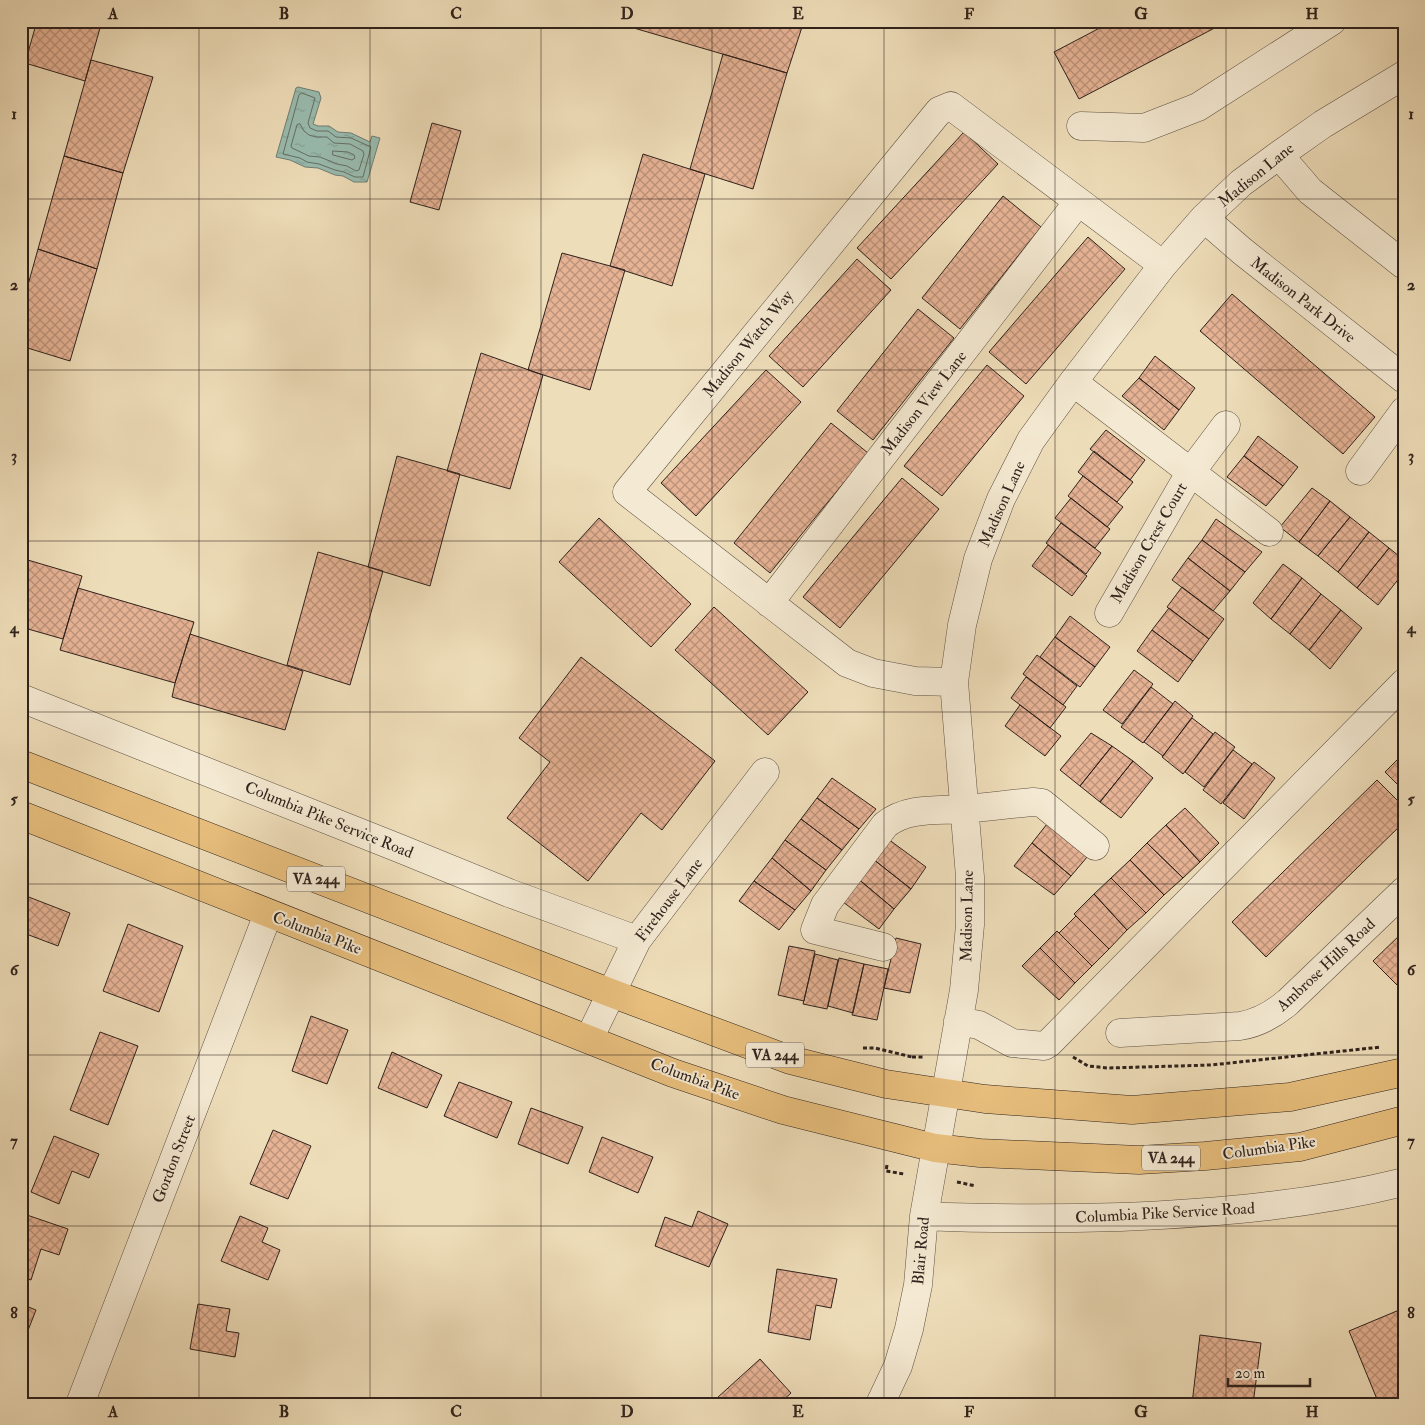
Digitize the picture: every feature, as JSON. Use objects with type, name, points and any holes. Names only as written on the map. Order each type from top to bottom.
[{"type":"main road","name":"VA 244","points":[[21,764],[611,993],[790,1060],[886,1084],[985,1099],[1132,1110],[1290,1097],[1404,1072]]},
{"type":"main road","name":"Columbia Pike","points":[[21,815],[673,1073],[783,1110],[935,1148],[980,1153],[1139,1160],[1300,1147],[1404,1120]]},
{"type":"street","points":[[1080,126],[1144,128],[1198,107],[1332,21]]},
{"type":"street","name":"Madison Lane","points":[[945,1093],[964,990],[970,925],[970,877],[954,682],[962,625],[978,559],[1001,499],[1032,440],[1163,265],[1204,218],[1241,182],[1323,124],[1404,75]]},
{"type":"street","name":"Madison Watch Way","points":[[954,682],[915,682],[873,673],[847,663],[627,492],[939,111],[951,106],[1163,265]]},
{"type":"street","points":[[1279,155],[1310,191],[1404,266]]},
{"type":"street","name":"Madison View Lane","points":[[768,603],[1078,202]]},
{"type":"street","name":"Madison Park Drive","points":[[1204,218],[1242,252],[1404,379]]},
{"type":"street","points":[[1074,382],[1269,532]]},
{"type":"street","points":[[1360,470],[1404,411]]},
{"type":"street","name":"Madison Crest Court","points":[[1108,613],[1190,473],[1226,425]]},
{"type":"street","points":[[958,1021],[979,1025],[1012,1043],[1044,1046],[1049,1043],[1404,683]]},
{"type":"street","name":"Columbia Pike Service Road","points":[[21,698],[509,893],[637,940]]},
{"type":"street","name":"Firehouse Lane","points":[[589,1039],[637,940],[765,772]]},
{"type":"street","points":[[883,947],[815,930],[825,905],[885,825],[893,818],[920,811],[1033,802],[1042,803],[1095,846]]},
{"type":"street","name":"Ambrose Hills Road","points":[[1120,1033],[1240,1026],[1254,1023],[1276,1013],[1404,891]]},
{"type":"street","name":"Gordon Street","points":[[80,1404],[268,914]]},
{"type":"street","name":"Blair Road","points":[[880,1404],[898,1366],[909,1329],[918,1285],[924,1216],[945,1093]]},
{"type":"street","name":"Columbia Pike Service Road","points":[[924,1216],[1064,1218],[1180,1214],[1276,1206],[1365,1192],[1404,1182]]},
{"type":"water","points":[[296,88],[319,92],[321,98],[313,124],[329,126],[338,132],[351,133],[370,142],[372,136],[380,138],[367,182],[354,182],[343,176],[318,168],[305,167],[290,160],[276,157]]},
{"type":"building","points":[[37,21],[102,21],[85,81],[25,63]]},
{"type":"building","points":[[610,21],[804,21],[787,73]]},
{"type":"building","points":[[1113,21],[1228,21],[1079,99],[1054,52]]},
{"type":"building","points":[[723,54],[787,73],[753,189],[690,169]]},
{"type":"building","points":[[91,60],[153,77],[123,173],[64,156]]},
{"type":"building","points":[[432,123],[461,131],[439,210],[410,202]]},
{"type":"building","points":[[964,132],[998,164],[891,279],[857,248]]},
{"type":"building","points":[[643,154],[705,174],[672,286],[610,266]]},
{"type":"building","points":[[64,156],[123,173],[97,269],[38,249]]},
{"type":"building","points":[[1003,196],[1041,227],[960,329],[922,298]]},
{"type":"building","points":[[1404,196],[1404,209],[1397,204]]},
{"type":"building","points":[[1088,237],[1125,269],[1026,384],[989,352]]},
{"type":"building","points":[[38,249],[97,269],[70,361],[21,346],[21,310]]},
{"type":"building","points":[[562,253],[625,270],[590,390],[528,370]]},
{"type":"building","points":[[857,259],[891,290],[803,387],[769,356]]},
{"type":"building","points":[[1232,294],[1375,417],[1343,454],[1200,331]]},
{"type":"building","points":[[918,309],[954,338],[873,440],[837,411]]},
{"type":"building","points":[[481,353],[543,375],[510,489],[447,471]]},
{"type":"building","points":[[1155,356],[1195,388],[1179,410],[1139,378]]},
{"type":"building","points":[[987,365],[1024,396],[942,496],[904,466]]},
{"type":"building","points":[[766,370],[801,402],[696,516],[661,483]]},
{"type":"building","points":[[1139,378],[1179,410],[1164,430],[1122,396]]},
{"type":"building","points":[[831,423],[868,453],[770,573],[734,543]]},
{"type":"building","points":[[1106,430],[1145,460],[1130,480],[1090,449]]},
{"type":"building","points":[[1258,436],[1298,467],[1283,486],[1244,456]]},
{"type":"building","points":[[1094,451],[1133,482],[1117,502],[1078,472]]},
{"type":"building","points":[[397,456],[460,474],[430,586],[368,567]]},
{"type":"building","points":[[1244,456],[1283,486],[1266,506],[1227,477]]},
{"type":"building","points":[[1083,476],[1123,507],[1107,527],[1068,496]]},
{"type":"building","points":[[902,478],[939,509],[840,628],[803,597]]},
{"type":"building","points":[[1312,488],[1330,501],[1299,542],[1280,527]]},
{"type":"building","points":[[1071,498],[1110,529],[1095,548],[1055,518]]},
{"type":"building","points":[[1330,501],[1350,517],[1318,556],[1299,542]]},
{"type":"building","points":[[1350,517],[1369,532],[1338,572],[1318,556]]},
{"type":"building","points":[[599,518],[691,604],[651,647],[559,562]]},
{"type":"building","points":[[1216,519],[1262,552],[1245,572],[1202,540]]},
{"type":"building","points":[[1061,523],[1101,553],[1086,574],[1046,543]]},
{"type":"building","points":[[1369,532],[1389,548],[1357,588],[1338,572]]},
{"type":"building","points":[[1202,540],[1245,572],[1230,591],[1188,558]]},
{"type":"building","points":[[1048,545],[1087,576],[1072,596],[1032,566]]},
{"type":"building","points":[[1389,548],[1404,560],[1404,572],[1378,605],[1357,588]]},
{"type":"building","points":[[318,552],[383,571],[350,685],[287,665]]},
{"type":"building","points":[[21,558],[82,576],[63,639],[21,627]]},
{"type":"building","points":[[1188,558],[1230,591],[1213,611],[1172,580]]},
{"type":"building","points":[[1283,564],[1302,578],[1271,619],[1253,603]]},
{"type":"building","points":[[1302,578],[1321,594],[1290,634],[1271,619]]},
{"type":"building","points":[[1182,587],[1224,619],[1209,639],[1167,607]]},
{"type":"building","points":[[78,588],[194,622],[175,683],[60,650]]},
{"type":"building","points":[[1321,594],[1341,610],[1309,650],[1290,634]]},
{"type":"building","points":[[714,607],[808,692],[768,735],[675,650]]},
{"type":"building","points":[[1169,608],[1209,639],[1193,661],[1152,630]]},
{"type":"building","points":[[1341,610],[1362,628],[1330,669],[1309,650]]},
{"type":"building","points":[[1070,616],[1110,647],[1095,667],[1055,637]]},
{"type":"building","points":[[1152,630],[1193,661],[1178,682],[1137,651]]},
{"type":"building","points":[[190,634],[303,671],[285,730],[172,697]]},
{"type":"building","points":[[1055,637],[1095,667],[1080,687],[1040,657]]},
{"type":"building","points":[[1037,655],[1077,686],[1063,705],[1023,674]]},
{"type":"building","points":[[581,657],[715,761],[662,830],[641,813],[588,881],[507,818],[550,762],[519,738]]},
{"type":"building","points":[[1134,670],[1153,684],[1122,724],[1103,710]]},
{"type":"building","points":[[1026,677],[1066,707],[1050,728],[1011,698]]},
{"type":"building","points":[[1151,687],[1173,704],[1143,743],[1121,727]]},
{"type":"building","points":[[1175,701],[1193,716],[1163,756],[1144,742]]},
{"type":"building","points":[[1020,705],[1061,736],[1045,756],[1005,726]]},
{"type":"building","points":[[1192,718],[1213,734],[1183,774],[1162,757]]},
{"type":"building","points":[[1215,732],[1235,747],[1204,787],[1185,772]]},
{"type":"building","points":[[1091,733],[1112,746],[1080,786],[1060,770]]},
{"type":"building","points":[[1112,746],[1133,761],[1100,802],[1080,786]]},
{"type":"building","points":[[1233,750],[1252,764],[1221,804],[1203,790]]},
{"type":"building","points":[[1404,753],[1404,791],[1385,772]]},
{"type":"building","points":[[1133,761],[1153,778],[1121,818],[1100,802]]},
{"type":"building","points":[[1254,762],[1275,778],[1244,819],[1223,803]]},
{"type":"building","points":[[832,778],[876,809],[859,829],[817,798]]},
{"type":"building","points":[[1377,780],[1404,807],[1404,822],[1266,957],[1232,922]]},
{"type":"building","points":[[817,798],[859,829],[842,850],[801,819]]},
{"type":"building","points":[[1185,808],[1219,843],[1200,862],[1166,825]]},
{"type":"building","points":[[801,819],[842,850],[826,870],[785,840]]},
{"type":"building","points":[[1047,824],[1088,856],[1071,876],[1032,843]]},
{"type":"building","points":[[1166,825],[1200,862],[1183,878],[1147,843]]},
{"type":"building","points":[[888,839],[926,867],[911,889],[873,859]]},
{"type":"building","points":[[785,840],[826,870],[811,891],[772,858]]},
{"type":"building","points":[[1032,843],[1071,876],[1054,895],[1014,866]]},
{"type":"building","points":[[1147,843],[1183,878],[1164,895],[1130,860]]},
{"type":"building","points":[[772,858],[811,891],[795,910],[754,881]]},
{"type":"building","points":[[873,859],[911,889],[894,909],[856,877]]},
{"type":"building","points":[[1130,860],[1164,895],[1146,913],[1111,878]]},
{"type":"building","points":[[856,877],[894,909],[879,929],[839,899]]},
{"type":"building","points":[[1111,878],[1146,913],[1127,930],[1094,894]]},
{"type":"building","points":[[754,881],[795,910],[779,930],[739,901]]},
{"type":"building","points":[[21,894],[70,913],[58,946],[21,932]]},
{"type":"building","points":[[1094,894],[1127,930],[1109,949],[1074,914]]},
{"type":"building","points":[[1076,916],[1109,949],[1092,966],[1059,933]]},
{"type":"building","points":[[128,924],[183,946],[159,1012],[103,991]]},
{"type":"building","points":[[1057,931],[1092,966],[1075,983],[1040,948]]},
{"type":"building","points":[[1404,931],[1404,992],[1373,961]]},
{"type":"building","points":[[896,938],[921,944],[910,993],[884,988]]},
{"type":"building","points":[[789,946],[815,951],[804,1001],[778,995]]},
{"type":"building","points":[[1040,948],[1075,983],[1059,1000],[1022,966]]},
{"type":"building","points":[[815,954],[838,960],[827,1009],[803,1004]]},
{"type":"building","points":[[839,958],[864,964],[853,1013],[828,1006]]},
{"type":"building","points":[[864,964],[888,969],[877,1020],[852,1015]]},
{"type":"building","points":[[311,1016],[348,1030],[327,1084],[292,1071]]},
{"type":"building","points":[[100,1032],[138,1046],[108,1125],[70,1110]]},
{"type":"building","points":[[392,1052],[442,1075],[427,1108],[378,1088]]},
{"type":"building","points":[[459,1082],[512,1102],[497,1138],[444,1116]]},
{"type":"building","points":[[531,1108],[583,1127],[568,1164],[518,1144]]},
{"type":"building","points":[[273,1130],[311,1146],[288,1199],[250,1184]]},
{"type":"building","points":[[54,1136],[99,1154],[89,1178],[72,1171],[59,1204],[31,1192]]},
{"type":"building","points":[[602,1137],[653,1157],[638,1193],[589,1172]]},
{"type":"building","points":[[698,1211],[728,1224],[709,1267],[655,1246],[665,1217],[692,1227]]},
{"type":"building","points":[[21,1213],[68,1229],[59,1255],[41,1249],[31,1280],[21,1277]]},
{"type":"building","points":[[240,1216],[268,1228],[262,1242],[280,1250],[268,1280],[221,1261]]},
{"type":"building","points":[[777,1269],[837,1279],[831,1308],[816,1305],[810,1340],[768,1332]]},
{"type":"building","points":[[21,1304],[36,1310],[27,1333],[21,1331]]},
{"type":"building","points":[[198,1304],[230,1309],[226,1331],[239,1333],[235,1357],[190,1349]]},
{"type":"building","points":[[1404,1308],[1404,1404],[1379,1404],[1349,1331]]},
{"type":"building","points":[[1200,1335],[1261,1343],[1253,1404],[1192,1404]]},
{"type":"building","points":[[760,1359],[791,1393],[779,1404],[766,1404],[762,1399],[756,1404],[721,1404],[717,1398]]}]
